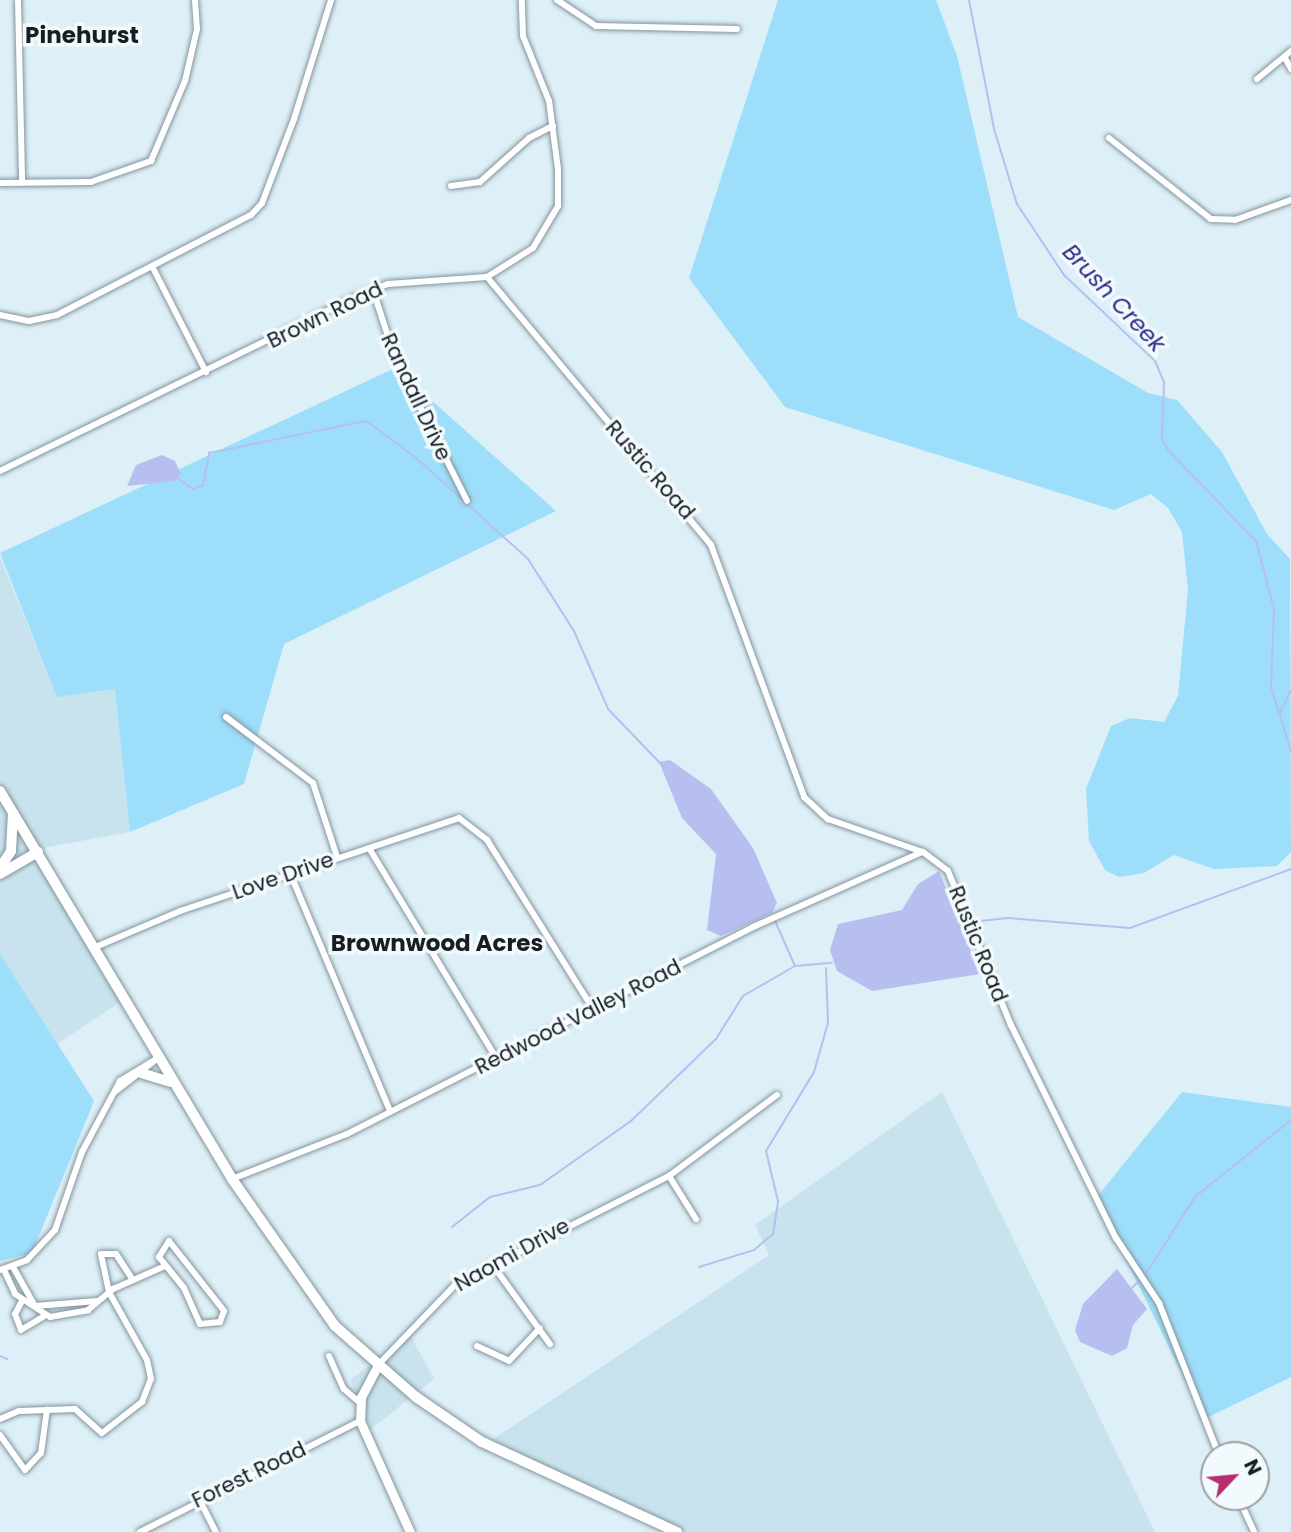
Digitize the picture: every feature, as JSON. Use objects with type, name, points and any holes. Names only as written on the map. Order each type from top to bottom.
[{"type":"highway","points":[[0,790],[232,1180],[317,1305],[378,1365],[500,1452],[677,1532]]},
{"type":"highway","points":[[141,1073],[175,1084]]},
{"type":"main road","points":[[0,868],[10,851],[13,813]]},
{"type":"main road","points":[[0,874],[37,852]]},
{"type":"street","points":[[18,0],[22,182]]},
{"type":"street","points":[[0,183],[91,182],[151,161],[185,81],[197,29],[195,0]]},
{"type":"street","points":[[0,315],[29,321],[57,315],[231,230],[262,203],[331,0]]},
{"type":"street","name":"Brown Road","points":[[0,471],[373,290],[388,284],[487,277],[533,248],[552,222],[558,192],[553,126],[523,36],[522,0]]},
{"type":"street","points":[[557,0],[596,26],[737,29]]},
{"type":"street","points":[[1257,79],[1291,51]]},
{"type":"street","points":[[1285,58],[1291,69]]},
{"type":"street","points":[[451,186],[480,182],[529,138],[553,126]]},
{"type":"street","points":[[1109,138],[1211,219],[1235,220],[1291,200]]},
{"type":"street","points":[[153,268],[206,372]]},
{"type":"street","name":"Rustic Road","points":[[487,277],[711,545],[804,797],[828,819],[923,852],[948,871],[1023,1049],[1116,1238],[1159,1303],[1213,1441]]},
{"type":"street","name":"Randall Drive","points":[[373,290],[394,355],[467,500]]},
{"type":"street","points":[[226,717],[313,783],[337,857]]},
{"type":"street","name":"Love Drive","points":[[95,947],[290,873],[447,820],[471,823],[595,1012]]},
{"type":"street","points":[[369,848],[497,1059]]},
{"type":"street","name":"Redwood Valley Road","points":[[232,1180],[347,1134],[388,1109],[595,1012],[753,927],[923,852]]},
{"type":"street","points":[[290,873],[388,1109]]},
{"type":"street","points":[[116,1091],[158,1058]]},
{"type":"street","points":[[44,1316],[22,1301],[2,1270],[13,1267],[55,1230],[82,1152],[116,1091],[127,1073],[158,1058]]},
{"type":"street","name":"Naomi Drive","points":[[378,1365],[439,1298],[492,1264],[669,1176],[777,1096]]},
{"type":"street","points":[[669,1176],[696,1219]]},
{"type":"street","points":[[169,1241],[224,1311],[220,1322],[200,1324],[184,1288],[165,1266],[158,1252],[169,1241]]},
{"type":"street","points":[[0,1419],[47,1409],[75,1409],[102,1433],[148,1394],[147,1360],[110,1292],[99,1262],[104,1251],[121,1258],[133,1280]]},
{"type":"street","points":[[492,1264],[550,1344]]},
{"type":"street","points":[[22,1301],[15,1314],[20,1330],[44,1316],[81,1312],[110,1292],[165,1266]]},
{"type":"street","points":[[13,1267],[23,1294],[44,1309],[99,1301]]},
{"type":"street","points":[[478,1346],[509,1361],[540,1328]]},
{"type":"street","points":[[329,1356],[344,1389],[360,1404]]},
{"type":"street","points":[[378,1365],[360,1404],[360,1421],[410,1532]]},
{"type":"street","points":[[0,1435],[25,1470],[41,1453],[47,1409]]},
{"type":"street","name":"Forest Road","points":[[140,1532],[199,1499],[360,1421]]},
{"type":"street","points":[[199,1499],[216,1532]]},
{"type":"street","points":[[1244,1511],[1254,1532]]},
{"type":"shaded area","points":[[778,0],[936,0],[957,56],[1018,317],[1148,393],[1177,400],[1222,452],[1267,534],[1290,559],[1291,852],[1277,866],[1214,869],[1174,855],[1144,873],[1119,877],[1105,870],[1089,841],[1086,789],[1111,726],[1130,718],[1164,722],[1178,696],[1188,590],[1182,532],[1168,508],[1151,494],[1114,510],[785,407],[689,278]]},
{"type":"shaded area","points":[[395,368],[556,511],[284,644],[244,784],[130,832],[115,689],[57,697],[0,553]]},
{"type":"shaded area","points":[[162,455],[175,461],[181,474],[175,481],[127,486],[136,465]]},
{"type":"shaded area","points":[[0,557],[57,696],[115,688],[130,832],[37,849],[126,998],[57,1044],[0,954]]},
{"type":"shaded area","points":[[670,760],[711,789],[753,848],[777,903],[772,913],[721,936],[707,930],[716,854],[682,818],[659,762]]},
{"type":"shaded area","points":[[939,871],[980,974],[872,991],[837,971],[830,950],[838,924],[902,910],[918,884]]},
{"type":"shaded area","points":[[0,954],[94,1101],[32,1253],[0,1261]]},
{"type":"shaded area","points":[[942,1092],[1155,1532],[675,1532],[480,1448],[769,1255],[755,1225]]},
{"type":"shaded area","points":[[1182,1092],[1291,1107],[1291,1377],[1204,1419],[1096,1198]]},
{"type":"shaded area","points":[[1117,1269],[1147,1309],[1133,1325],[1127,1348],[1112,1356],[1080,1342],[1075,1330],[1083,1304]]},
{"type":"shaded area","points":[[410,1335],[434,1379],[371,1429],[350,1380]]},
{"type":"waterway","name":"Brush Creek","points":[[969,0],[994,129],[1017,204],[1064,275],[1155,361],[1164,382],[1162,439],[1168,450],[1256,541],[1274,609],[1271,687],[1291,751]]},
{"type":"waterway","points":[[177,478],[193,489],[203,485],[209,453],[366,421],[414,456],[528,559],[574,631],[608,709],[660,763]]},
{"type":"waterway","points":[[1279,714],[1291,690]]},
{"type":"waterway","points":[[962,923],[1008,918],[1130,928],[1291,869]]},
{"type":"waterway","points":[[775,921],[795,966],[832,963]]},
{"type":"waterway","points":[[452,1227],[490,1197],[540,1185],[631,1121],[716,1039],[743,996],[795,966]]},
{"type":"waterway","points":[[699,1267],[754,1250],[773,1234],[778,1201],[766,1151],[814,1072],[828,1023],[826,968]]},
{"type":"waterway","points":[[1145,1275],[1195,1197],[1291,1120]]},
{"type":"waterway","points":[[1132,1288],[1141,1279]]},
{"type":"waterway","points":[[0,1356],[7,1359]]},
{"type":"district","name":"Pinehurst","points":[[82,35]]},
{"type":"district","name":"Brownwood Acres","points":[[437,943]]}]
